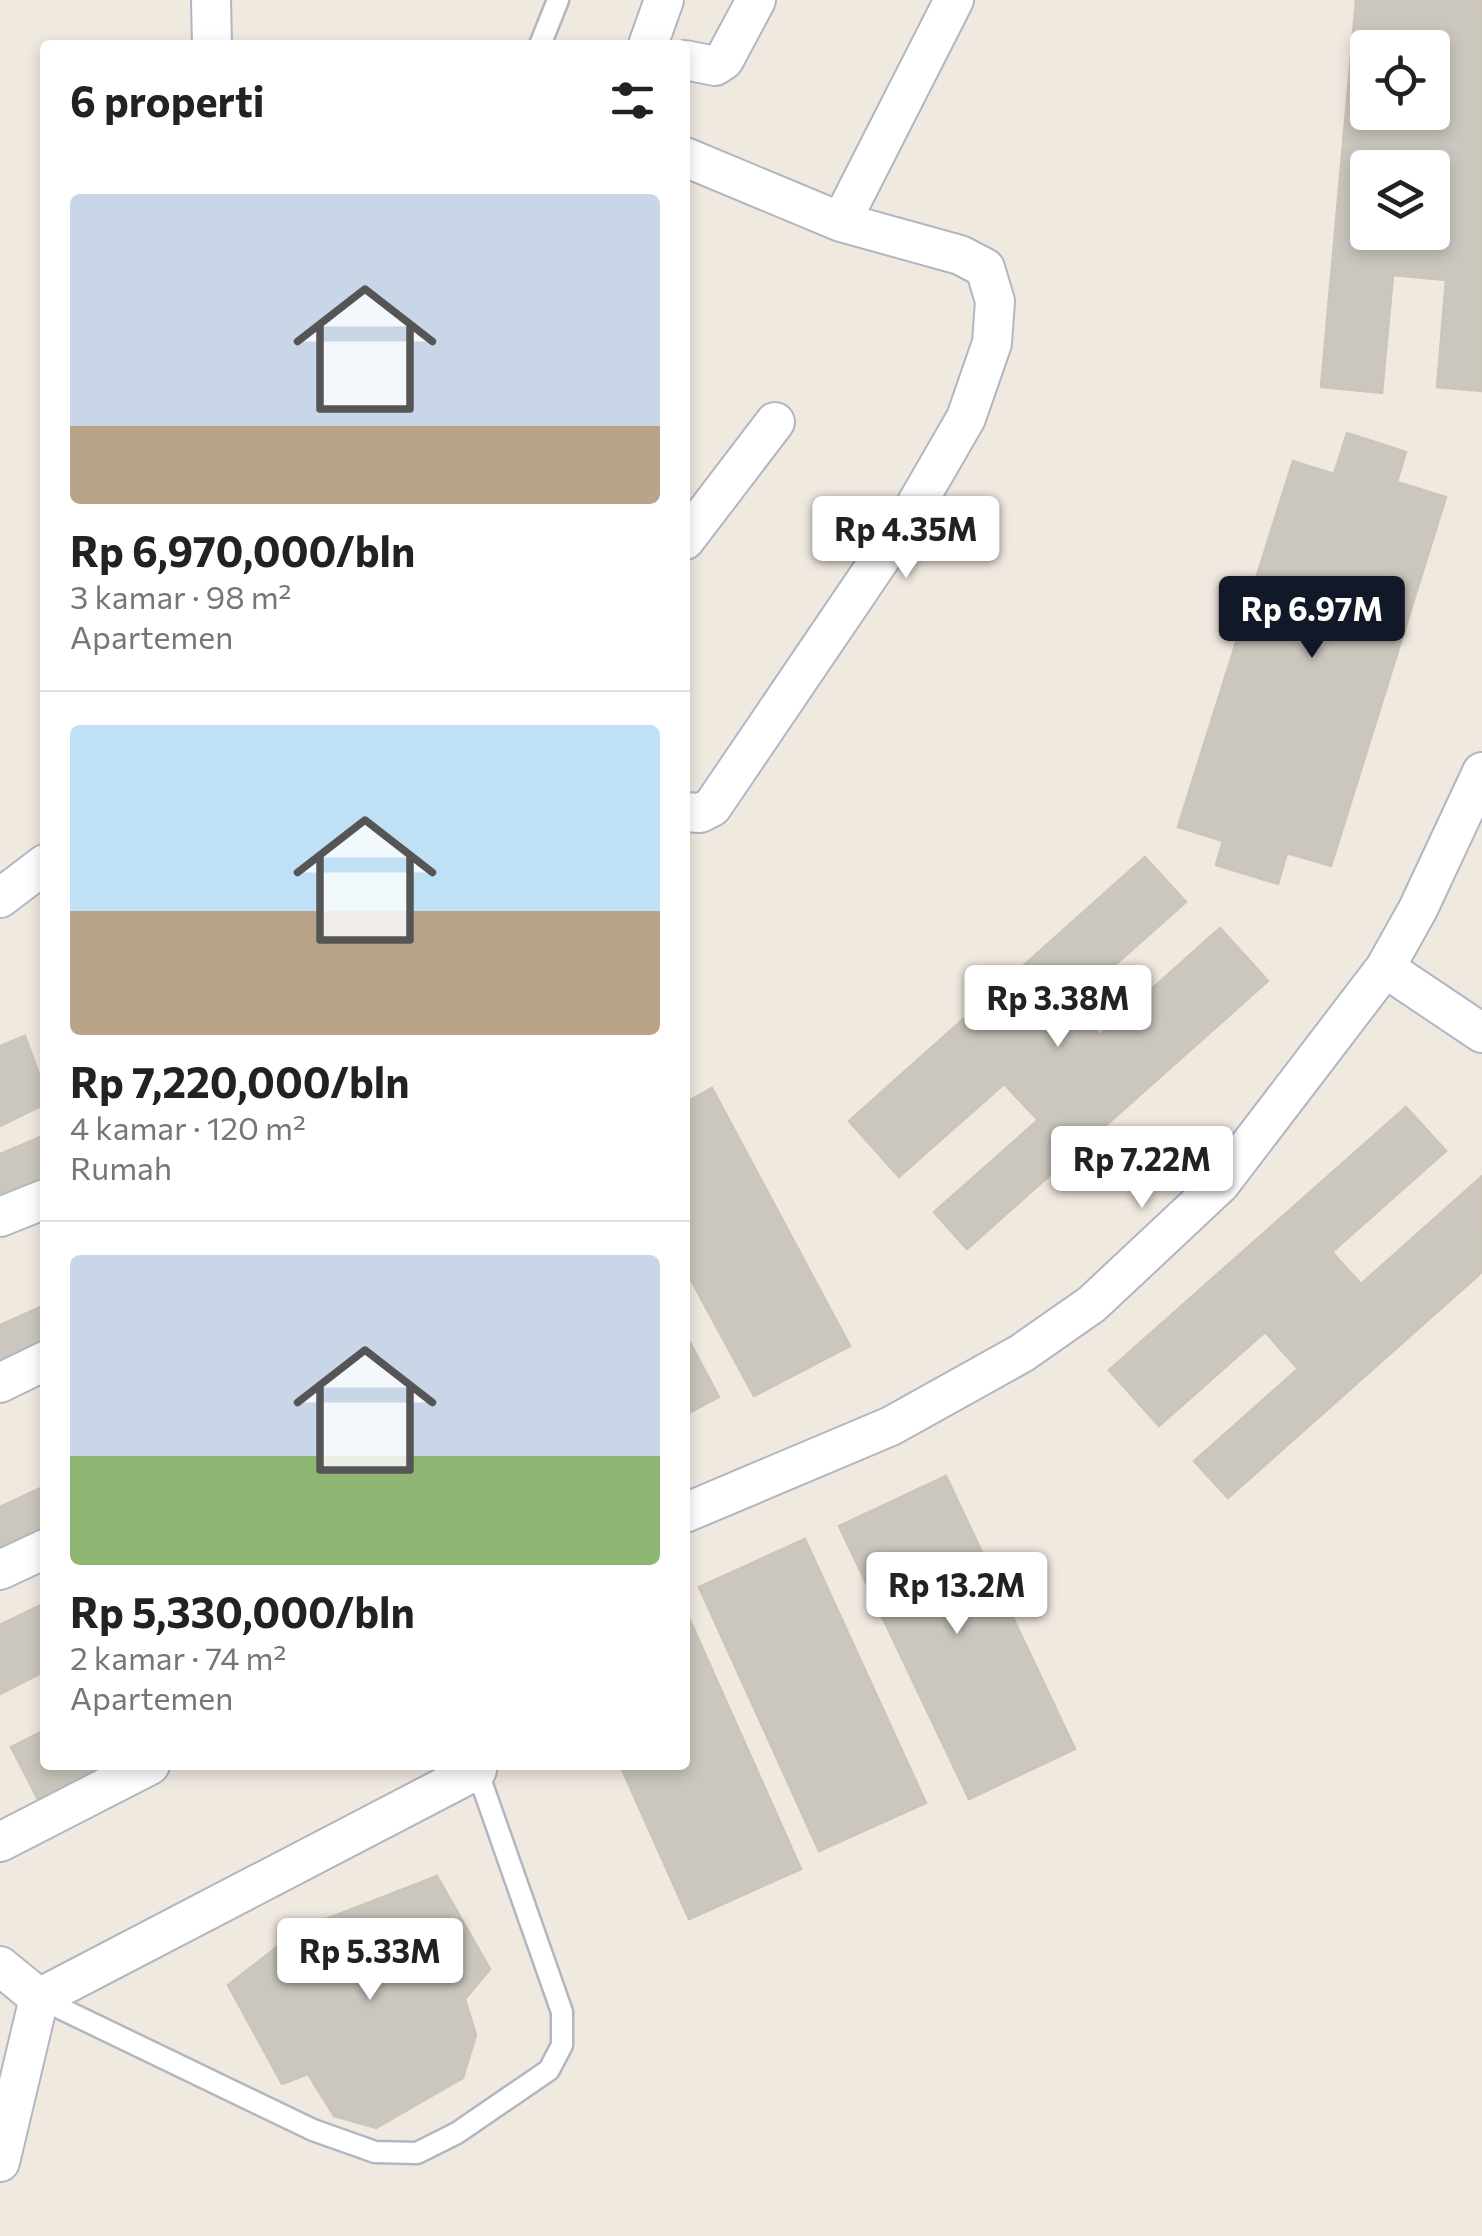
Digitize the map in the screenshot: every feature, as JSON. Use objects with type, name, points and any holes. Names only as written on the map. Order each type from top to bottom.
[{"type":"street","points":[[212,0],[212,40]]},
{"type":"street","points":[[650,40],[664,0]]},
{"type":"street","points":[[690,61],[715,66],[724,60],[756,0]]},
{"type":"street","points":[[841,222],[954,0]]},
{"type":"street","points":[[690,160],[841,222],[960,256],[985,268],[995,302],[992,343],[966,418],[910,515],[712,808],[690,812]]},
{"type":"street","points":[[690,534],[776,422]]},
{"type":"street","points":[[690,1511],[891,1426],[1022,1354],[1092,1304],[1220,1184],[1385,968],[1482,772]]},
{"type":"street","points":[[0,898],[40,877]]},
{"type":"street","points":[[1385,968],[1482,1033]]},
{"type":"street","points":[[0,1218],[40,1201]]},
{"type":"street","points":[[0,1383],[40,1363]]},
{"type":"street","points":[[0,1570],[40,1551]]},
{"type":"street","points":[[0,1842],[140,1770]]},
{"type":"street","points":[[0,2162],[39,1998],[472,1770]]},
{"type":"street","points":[[0,1966],[39,1998]]},
{"type":"lane","points":[[542,40],[558,0]]},
{"type":"lane","points":[[39,1998],[313,2130],[375,2152],[416,2153],[457,2133],[550,2070],[562,2046],[562,2012],[477,1770]]},
{"type":"building","points":[[1356,0],[1482,0],[1482,391],[1437,387],[1446,280],[1393,275],[1382,393],[1321,387],[1350,66],[1350,130],[1450,130],[1450,30],[1353,30]]},
{"type":"building","points":[[1347,433],[1406,452],[1397,482],[1446,497],[1331,866],[1287,853],[1278,884],[1216,865],[1223,841],[1178,827],[1293,461],[1334,474]]},
{"type":"building","points":[[1145,857],[1186,902],[1072,1003],[1100,1035],[1220,928],[1268,981],[967,1249],[934,1212],[1038,1120],[1004,1084],[899,1177],[849,1121]]},
{"type":"building","points":[[25,1036],[40,1077],[40,1106],[0,1126],[0,1046]]},
{"type":"building","points":[[712,1088],[850,1346],[754,1396],[690,1278],[690,1100]]},
{"type":"building","points":[[1406,1107],[1446,1151],[1332,1252],[1361,1284],[1481,1177],[1482,1272],[1228,1498],[1194,1461],[1298,1369],[1265,1332],[1159,1426],[1109,1370]]},
{"type":"building","points":[[40,1137],[40,1193],[0,1211],[0,1154]]},
{"type":"building","points":[[40,1307],[40,1354],[0,1374],[0,1325]]},
{"type":"building","points":[[690,1342],[719,1397],[690,1412]]},
{"type":"building","points":[[946,1476],[1075,1749],[969,1799],[839,1526]]},
{"type":"building","points":[[40,1488],[40,1543],[0,1563],[0,1507]]},
{"type":"building","points":[[805,1539],[926,1803],[819,1851],[699,1587]]},
{"type":"building","points":[[40,1605],[40,1674],[0,1694],[0,1625]]},
{"type":"building","points":[[690,1620],[801,1869],[689,1919],[622,1770],[690,1770]]},
{"type":"building","points":[[40,1732],[40,1770],[115,1770],[42,1807],[11,1747]]},
{"type":"building","points":[[437,1876],[490,1969],[465,1999],[476,2035],[463,2078],[376,2128],[334,2116],[308,2074],[282,2084],[228,1985],[300,1929]]}]
